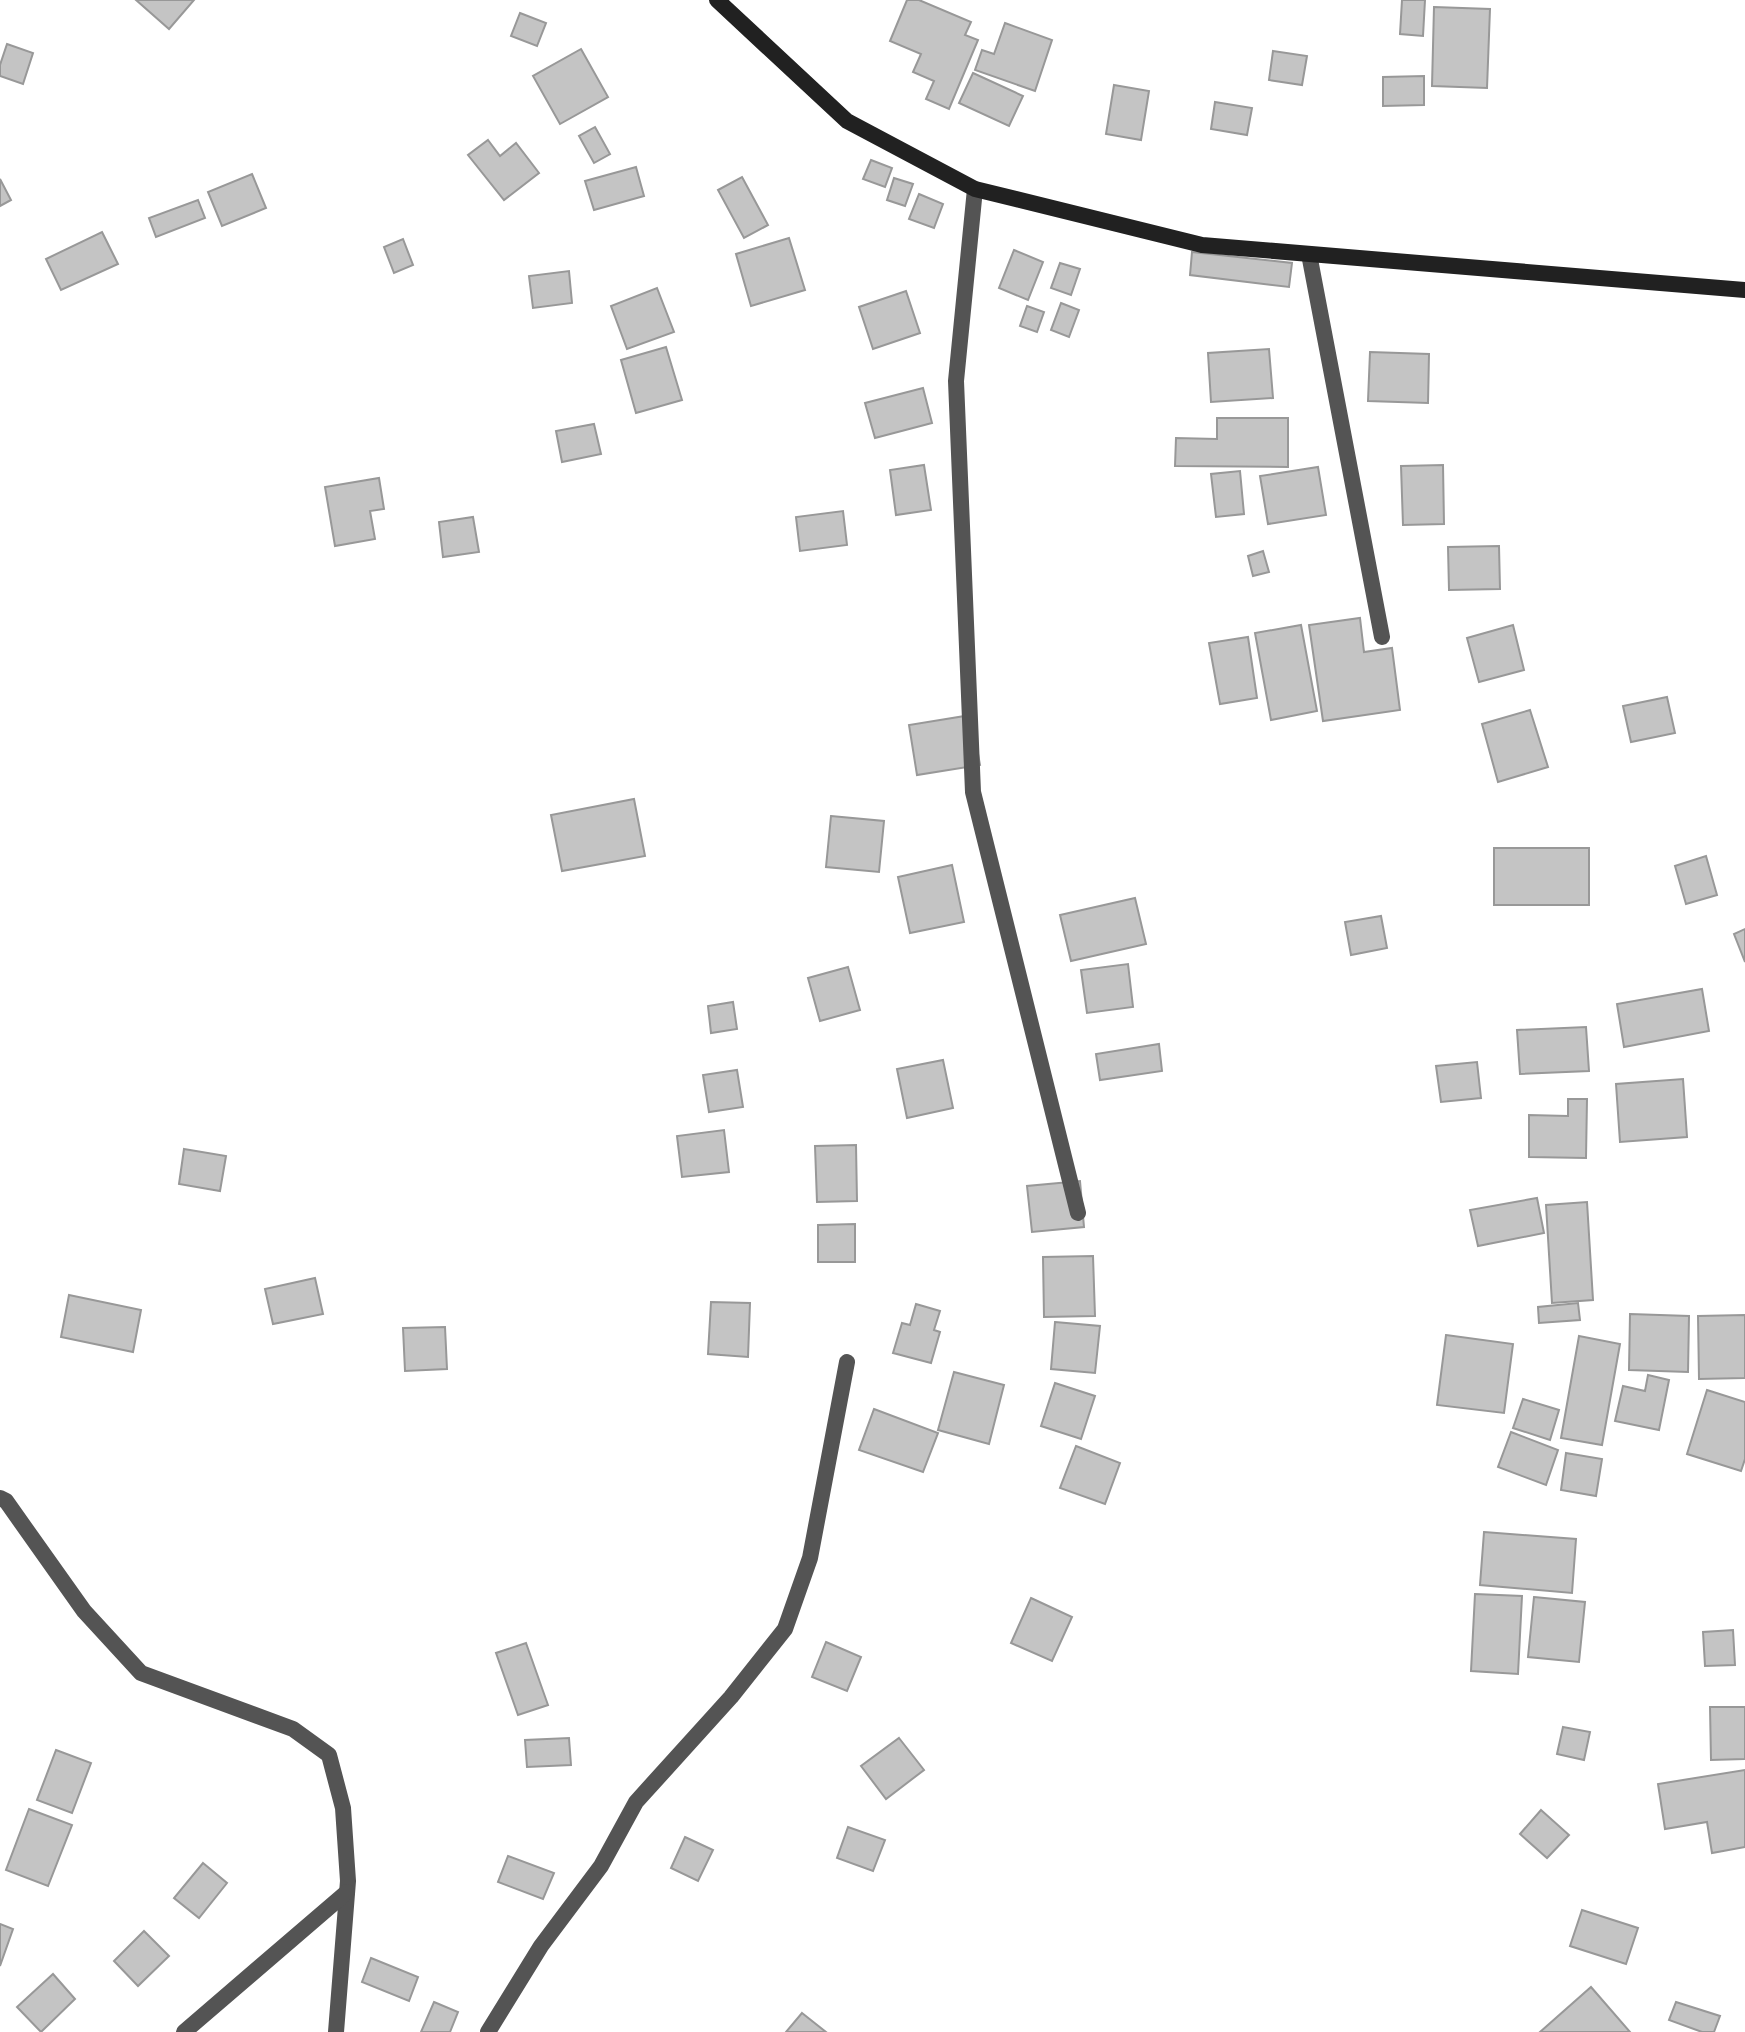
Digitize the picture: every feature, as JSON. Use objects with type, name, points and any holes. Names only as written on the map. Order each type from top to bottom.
[{"type":"main road","points":[[717,0],[847,121],[975,189],[1202,245],[1745,290]]},
{"type":"street","points":[[975,189],[956,381],[973,792],[1078,1213]]},
{"type":"street","points":[[1309,254],[1382,637]]},
{"type":"street","points":[[488,2032],[541,1946],[601,1866],[636,1802],[731,1697],[785,1629],[810,1558],[847,1362]]},
{"type":"street","points":[[0,1498],[6,1501],[84,1611],[141,1673],[293,1729],[329,1755],[343,1808],[347,1892],[336,2032]]},
{"type":"street","points":[[184,2032],[347,1892]]},
{"type":"building","points":[[136,0],[194,0],[169,29]]},
{"type":"building","points":[[907,0],[919,0],[971,22],[965,35],[978,40],[949,109],[926,99],[934,81],[913,72],[921,54],[890,41]]},
{"type":"building","points":[[1402,0],[1425,0],[1423,36],[1400,34]]},
{"type":"building","points":[[1434,7],[1490,9],[1487,88],[1432,86]]},
{"type":"building","points":[[520,13],[546,23],[537,46],[511,36]]},
{"type":"building","points":[[1005,23],[1052,40],[1035,91],[975,70],[982,50],[994,54]]},
{"type":"building","points":[[7,44],[33,53],[23,84],[0,76]]},
{"type":"building","points":[[581,49],[608,97],[560,124],[533,76]]},
{"type":"building","points":[[1273,51],[1307,56],[1302,85],[1269,80]]},
{"type":"building","points":[[973,73],[1023,96],[1009,126],[959,103]]},
{"type":"building","points":[[1424,76],[1424,105],[1383,106],[1383,77]]},
{"type":"building","points":[[1114,85],[1149,91],[1141,140],[1106,134]]},
{"type":"building","points":[[1215,102],[1252,108],[1247,135],[1211,129]]},
{"type":"building","points":[[595,127],[610,154],[594,163],[579,136]]},
{"type":"building","points":[[488,140],[500,156],[516,143],[539,173],[504,200],[468,155]]},
{"type":"building","points":[[871,160],[892,168],[885,187],[863,179]]},
{"type":"building","points":[[636,167],[644,196],[594,210],[585,181]]},
{"type":"building","points":[[252,174],[266,208],[222,226],[208,192]]},
{"type":"building","points":[[742,177],[768,225],[744,238],[718,190]]},
{"type":"building","points":[[894,178],[913,184],[905,206],[887,200]]},
{"type":"building","points":[[0,179],[11,200],[0,206]]},
{"type":"building","points":[[919,194],[943,204],[934,228],[909,219]]},
{"type":"building","points":[[198,200],[205,218],[156,237],[149,218]]},
{"type":"building","points":[[102,232],[118,264],[61,290],[46,259]]},
{"type":"building","points":[[789,238],[805,290],[751,306],[736,254]]},
{"type":"building","points":[[403,239],[413,265],[394,273],[384,247]]},
{"type":"building","points":[[1014,250],[1043,262],[1028,300],[999,288]]},
{"type":"building","points":[[1192,252],[1292,263],[1289,287],[1190,275]]},
{"type":"building","points":[[1060,263],[1080,269],[1071,295],[1051,288]]},
{"type":"building","points":[[569,271],[572,303],[533,308],[529,276]]},
{"type":"building","points":[[657,288],[674,332],[627,349],[611,306]]},
{"type":"building","points":[[906,291],[920,333],[873,349],[859,307]]},
{"type":"building","points":[[1061,303],[1079,310],[1069,337],[1051,330]]},
{"type":"building","points":[[1027,306],[1044,312],[1037,332],[1020,326]]},
{"type":"building","points":[[666,347],[682,400],[636,413],[621,360]]},
{"type":"building","points":[[1269,349],[1273,398],[1211,402],[1208,353]]},
{"type":"building","points":[[1370,352],[1429,354],[1428,403],[1368,401]]},
{"type":"building","points":[[923,388],[932,423],[875,438],[865,403]]},
{"type":"building","points":[[1217,418],[1288,418],[1288,467],[1175,466],[1176,438],[1217,439]]},
{"type":"building","points":[[594,424],[601,454],[562,462],[556,431]]},
{"type":"building","points":[[924,465],[931,510],[896,515],[890,470]]},
{"type":"building","points":[[1443,465],[1444,524],[1403,525],[1401,466]]},
{"type":"building","points":[[1318,467],[1326,515],[1268,524],[1260,476]]},
{"type":"building","points":[[1240,471],[1244,514],[1216,517],[1211,474]]},
{"type":"building","points":[[379,478],[384,509],[370,511],[375,539],[335,546],[325,487]]},
{"type":"building","points":[[843,511],[847,545],[800,551],[796,517]]},
{"type":"building","points":[[473,517],[479,552],[443,557],[439,522]]},
{"type":"building","points":[[1499,546],[1500,589],[1449,590],[1448,547]]},
{"type":"building","points":[[1263,551],[1269,572],[1253,576],[1248,556]]},
{"type":"building","points":[[1360,618],[1364,652],[1392,648],[1400,710],[1323,721],[1309,625]]},
{"type":"building","points":[[1301,625],[1317,711],[1271,720],[1255,633]]},
{"type":"building","points":[[1513,625],[1524,670],[1479,682],[1467,638]]},
{"type":"building","points":[[1248,637],[1257,698],[1220,704],[1209,643]]},
{"type":"building","points":[[1667,697],[1675,733],[1631,742],[1623,706]]},
{"type":"building","points":[[1530,710],[1548,767],[1498,782],[1482,724]]},
{"type":"building","points":[[971,715],[980,765],[917,775],[909,725]]},
{"type":"building","points":[[634,799],[645,856],[562,871],[551,815]]},
{"type":"building","points":[[831,816],[884,821],[879,872],[826,867]]},
{"type":"building","points":[[1494,848],[1589,848],[1589,905],[1494,905]]},
{"type":"building","points":[[1706,856],[1717,895],[1686,904],[1675,866]]},
{"type":"building","points":[[952,865],[964,922],[910,933],[898,877]]},
{"type":"building","points":[[1135,898],[1146,944],[1071,961],[1060,915]]},
{"type":"building","points":[[1381,916],[1387,948],[1351,955],[1345,922]]},
{"type":"building","points":[[1745,929],[1745,962],[1734,934]]},
{"type":"building","points":[[1128,964],[1133,1007],[1087,1013],[1081,970]]},
{"type":"building","points":[[848,967],[860,1010],[820,1021],[808,978]]},
{"type":"building","points":[[1702,989],[1709,1031],[1624,1047],[1617,1004]]},
{"type":"building","points":[[733,1002],[737,1029],[711,1033],[708,1006]]},
{"type":"building","points":[[1586,1027],[1589,1071],[1520,1074],[1517,1030]]},
{"type":"building","points":[[1159,1044],[1162,1071],[1100,1080],[1096,1054]]},
{"type":"building","points":[[943,1060],[953,1108],[907,1118],[897,1069]]},
{"type":"building","points":[[1477,1062],[1481,1098],[1441,1102],[1436,1066]]},
{"type":"building","points":[[737,1070],[743,1107],[709,1112],[703,1075]]},
{"type":"building","points":[[1683,1079],[1687,1137],[1620,1142],[1616,1084]]},
{"type":"building","points":[[1568,1099],[1587,1099],[1586,1158],[1529,1157],[1529,1115],[1568,1116]]},
{"type":"building","points":[[724,1130],[729,1172],[682,1177],[677,1136]]},
{"type":"building","points":[[856,1145],[857,1201],[817,1202],[815,1146]]},
{"type":"building","points":[[184,1149],[226,1156],[220,1191],[179,1184]]},
{"type":"building","points":[[1080,1181],[1084,1227],[1032,1232],[1027,1186]]},
{"type":"building","points":[[1537,1198],[1544,1233],[1478,1246],[1470,1210]]},
{"type":"building","points":[[1587,1202],[1593,1300],[1552,1303],[1546,1205]]},
{"type":"building","points":[[855,1224],[855,1262],[818,1262],[818,1225]]},
{"type":"building","points":[[1093,1256],[1095,1316],[1044,1317],[1043,1257]]},
{"type":"building","points":[[315,1278],[323,1314],[273,1324],[265,1289]]},
{"type":"building","points":[[69,1295],[141,1310],[133,1352],[61,1337]]},
{"type":"building","points":[[711,1302],[750,1303],[748,1357],[708,1354]]},
{"type":"building","points":[[1578,1303],[1580,1320],[1539,1323],[1538,1307]]},
{"type":"building","points":[[916,1304],[940,1311],[934,1330],[940,1332],[931,1363],[893,1353],[902,1323],[910,1325]]},
{"type":"building","points":[[1630,1314],[1689,1316],[1688,1372],[1629,1370]]},
{"type":"building","points":[[1745,1315],[1745,1378],[1699,1379],[1698,1316]]},
{"type":"building","points":[[1055,1322],[1100,1326],[1095,1373],[1051,1369]]},
{"type":"building","points":[[445,1327],[447,1369],[405,1371],[403,1328]]},
{"type":"building","points":[[1446,1335],[1513,1344],[1504,1413],[1437,1405]]},
{"type":"building","points":[[1579,1336],[1620,1344],[1602,1445],[1561,1438]]},
{"type":"building","points":[[954,1372],[1004,1385],[989,1444],[938,1430]]},
{"type":"building","points":[[1648,1375],[1669,1380],[1659,1430],[1615,1421],[1623,1386],[1645,1391]]},
{"type":"building","points":[[1055,1383],[1095,1396],[1081,1439],[1041,1426]]},
{"type":"building","points":[[1707,1390],[1745,1402],[1745,1459],[1741,1471],[1687,1454]]},
{"type":"building","points":[[1523,1399],[1559,1410],[1550,1440],[1513,1428]]},
{"type":"building","points":[[874,1409],[938,1433],[923,1472],[859,1450]]},
{"type":"building","points":[[1511,1432],[1558,1450],[1546,1485],[1498,1467]]},
{"type":"building","points":[[1076,1446],[1120,1463],[1105,1504],[1060,1488]]},
{"type":"building","points":[[1566,1453],[1602,1459],[1596,1496],[1561,1490]]},
{"type":"building","points":[[1484,1532],[1576,1539],[1572,1593],[1480,1585]]},
{"type":"building","points":[[1475,1594],[1522,1596],[1518,1674],[1471,1671]]},
{"type":"building","points":[[1534,1597],[1585,1602],[1579,1662],[1528,1657]]},
{"type":"building","points":[[1031,1598],[1072,1617],[1052,1661],[1011,1643]]},
{"type":"building","points":[[1733,1630],[1735,1665],[1705,1666],[1703,1632]]},
{"type":"building","points":[[826,1642],[861,1657],[847,1691],[812,1677]]},
{"type":"building","points":[[526,1643],[548,1705],[518,1715],[496,1653]]},
{"type":"building","points":[[1710,1707],[1745,1707],[1745,1759],[1711,1760]]},
{"type":"building","points":[[1563,1727],[1590,1732],[1584,1760],[1557,1754]]},
{"type":"building","points":[[569,1738],[571,1765],[527,1767],[525,1740]]},
{"type":"building","points":[[899,1738],[924,1770],[886,1799],[861,1766]]},
{"type":"building","points":[[56,1750],[91,1763],[72,1813],[37,1800]]},
{"type":"building","points":[[1745,1770],[1745,1847],[1712,1853],[1707,1822],[1665,1829],[1658,1784]]},
{"type":"building","points":[[29,1809],[72,1825],[48,1886],[6,1870]]},
{"type":"building","points":[[1541,1810],[1569,1835],[1547,1858],[1520,1834]]},
{"type":"building","points":[[848,1827],[885,1840],[873,1871],[837,1858]]},
{"type":"building","points":[[685,1837],[713,1850],[698,1881],[671,1868]]},
{"type":"building","points":[[508,1856],[554,1873],[543,1899],[498,1882]]},
{"type":"building","points":[[203,1863],[227,1883],[199,1918],[174,1898]]},
{"type":"building","points":[[1582,1910],[1638,1928],[1626,1964],[1570,1946]]},
{"type":"building","points":[[0,1924],[13,1929],[0,1966]]},
{"type":"building","points":[[144,1931],[169,1956],[138,1986],[114,1961]]},
{"type":"building","points":[[371,1958],[418,1977],[409,2001],[362,1982]]},
{"type":"building","points":[[53,1974],[75,1999],[41,2032],[17,2007]]},
{"type":"building","points":[[1591,1987],[1630,2032],[1540,2032]]},
{"type":"building","points":[[434,2002],[458,2012],[450,2032],[421,2032]]},
{"type":"building","points":[[1676,2002],[1720,2016],[1714,2032],[1702,2032],[1669,2020]]},
{"type":"building","points":[[802,2013],[826,2032],[786,2032]]}]
